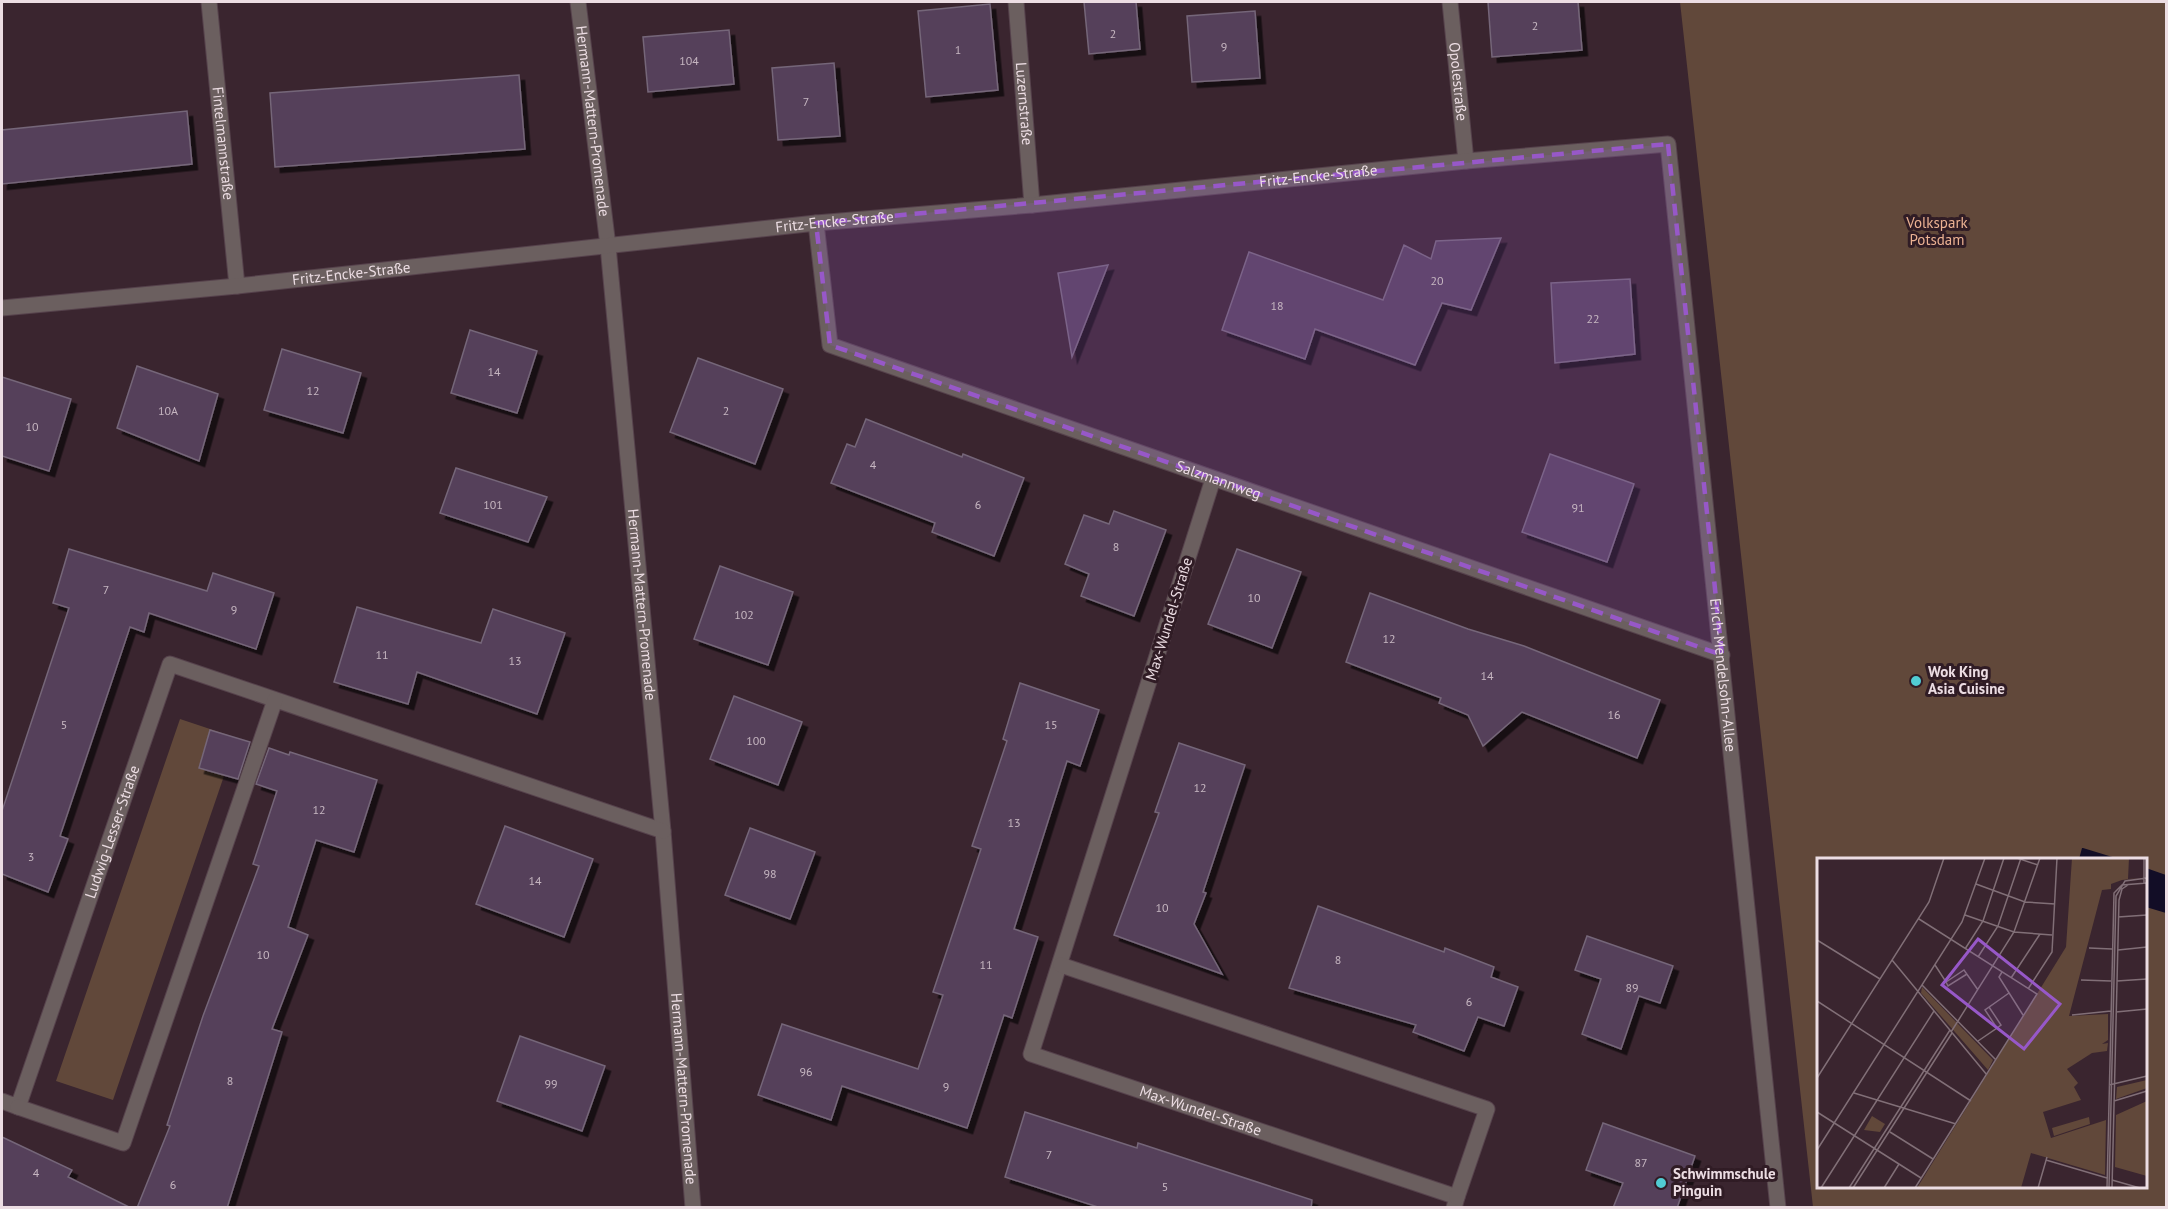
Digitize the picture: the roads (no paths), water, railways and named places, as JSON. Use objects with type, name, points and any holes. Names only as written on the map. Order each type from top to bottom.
[{"type":"street","name":"Fintelmannstraße","points":[[209,2],[237,286]]},
{"type":"street","name":"Hermann-Mattern-Promenade","points":[[578,2],[608,246],[663,831],[693,1208]]},
{"type":"street","name":"Luzernstraße","points":[[1016,2],[1032,205]]},
{"type":"street","name":"Opolestraße","points":[[1450,2],[1466,161]]},
{"type":"street","name":"Fritz-Encke-Straße","points":[[2,308],[237,286],[816,223],[1032,205],[1466,161],[1668,144]]},
{"type":"street","name":"Erich-Mendelsohn-Allee","points":[[1668,144],[1778,1208]]},
{"type":"street","name":"Salzmannweg","points":[[816,223],[830,345],[1722,656]]},
{"type":"street","name":"Max-Wundel-Straße","points":[[1061,965],[1487,1109],[1455,1202],[1032,1054],[1213,479]]},
{"type":"street","name":"Ludwig-Lesser-Straße","points":[[18,1107],[170,664],[663,831]]},
{"type":"street","points":[[2,1101],[123,1143],[275,700]]},
{"type":"place","name":"Wok King Asia Cuisine","points":[[1916,681]]},
{"type":"place","name":"Schwimmschule Pinguin","points":[[1661,1183]]},
{"type":"park label","name":"Volkspark Potsdam","points":[[1937,232]]}]
